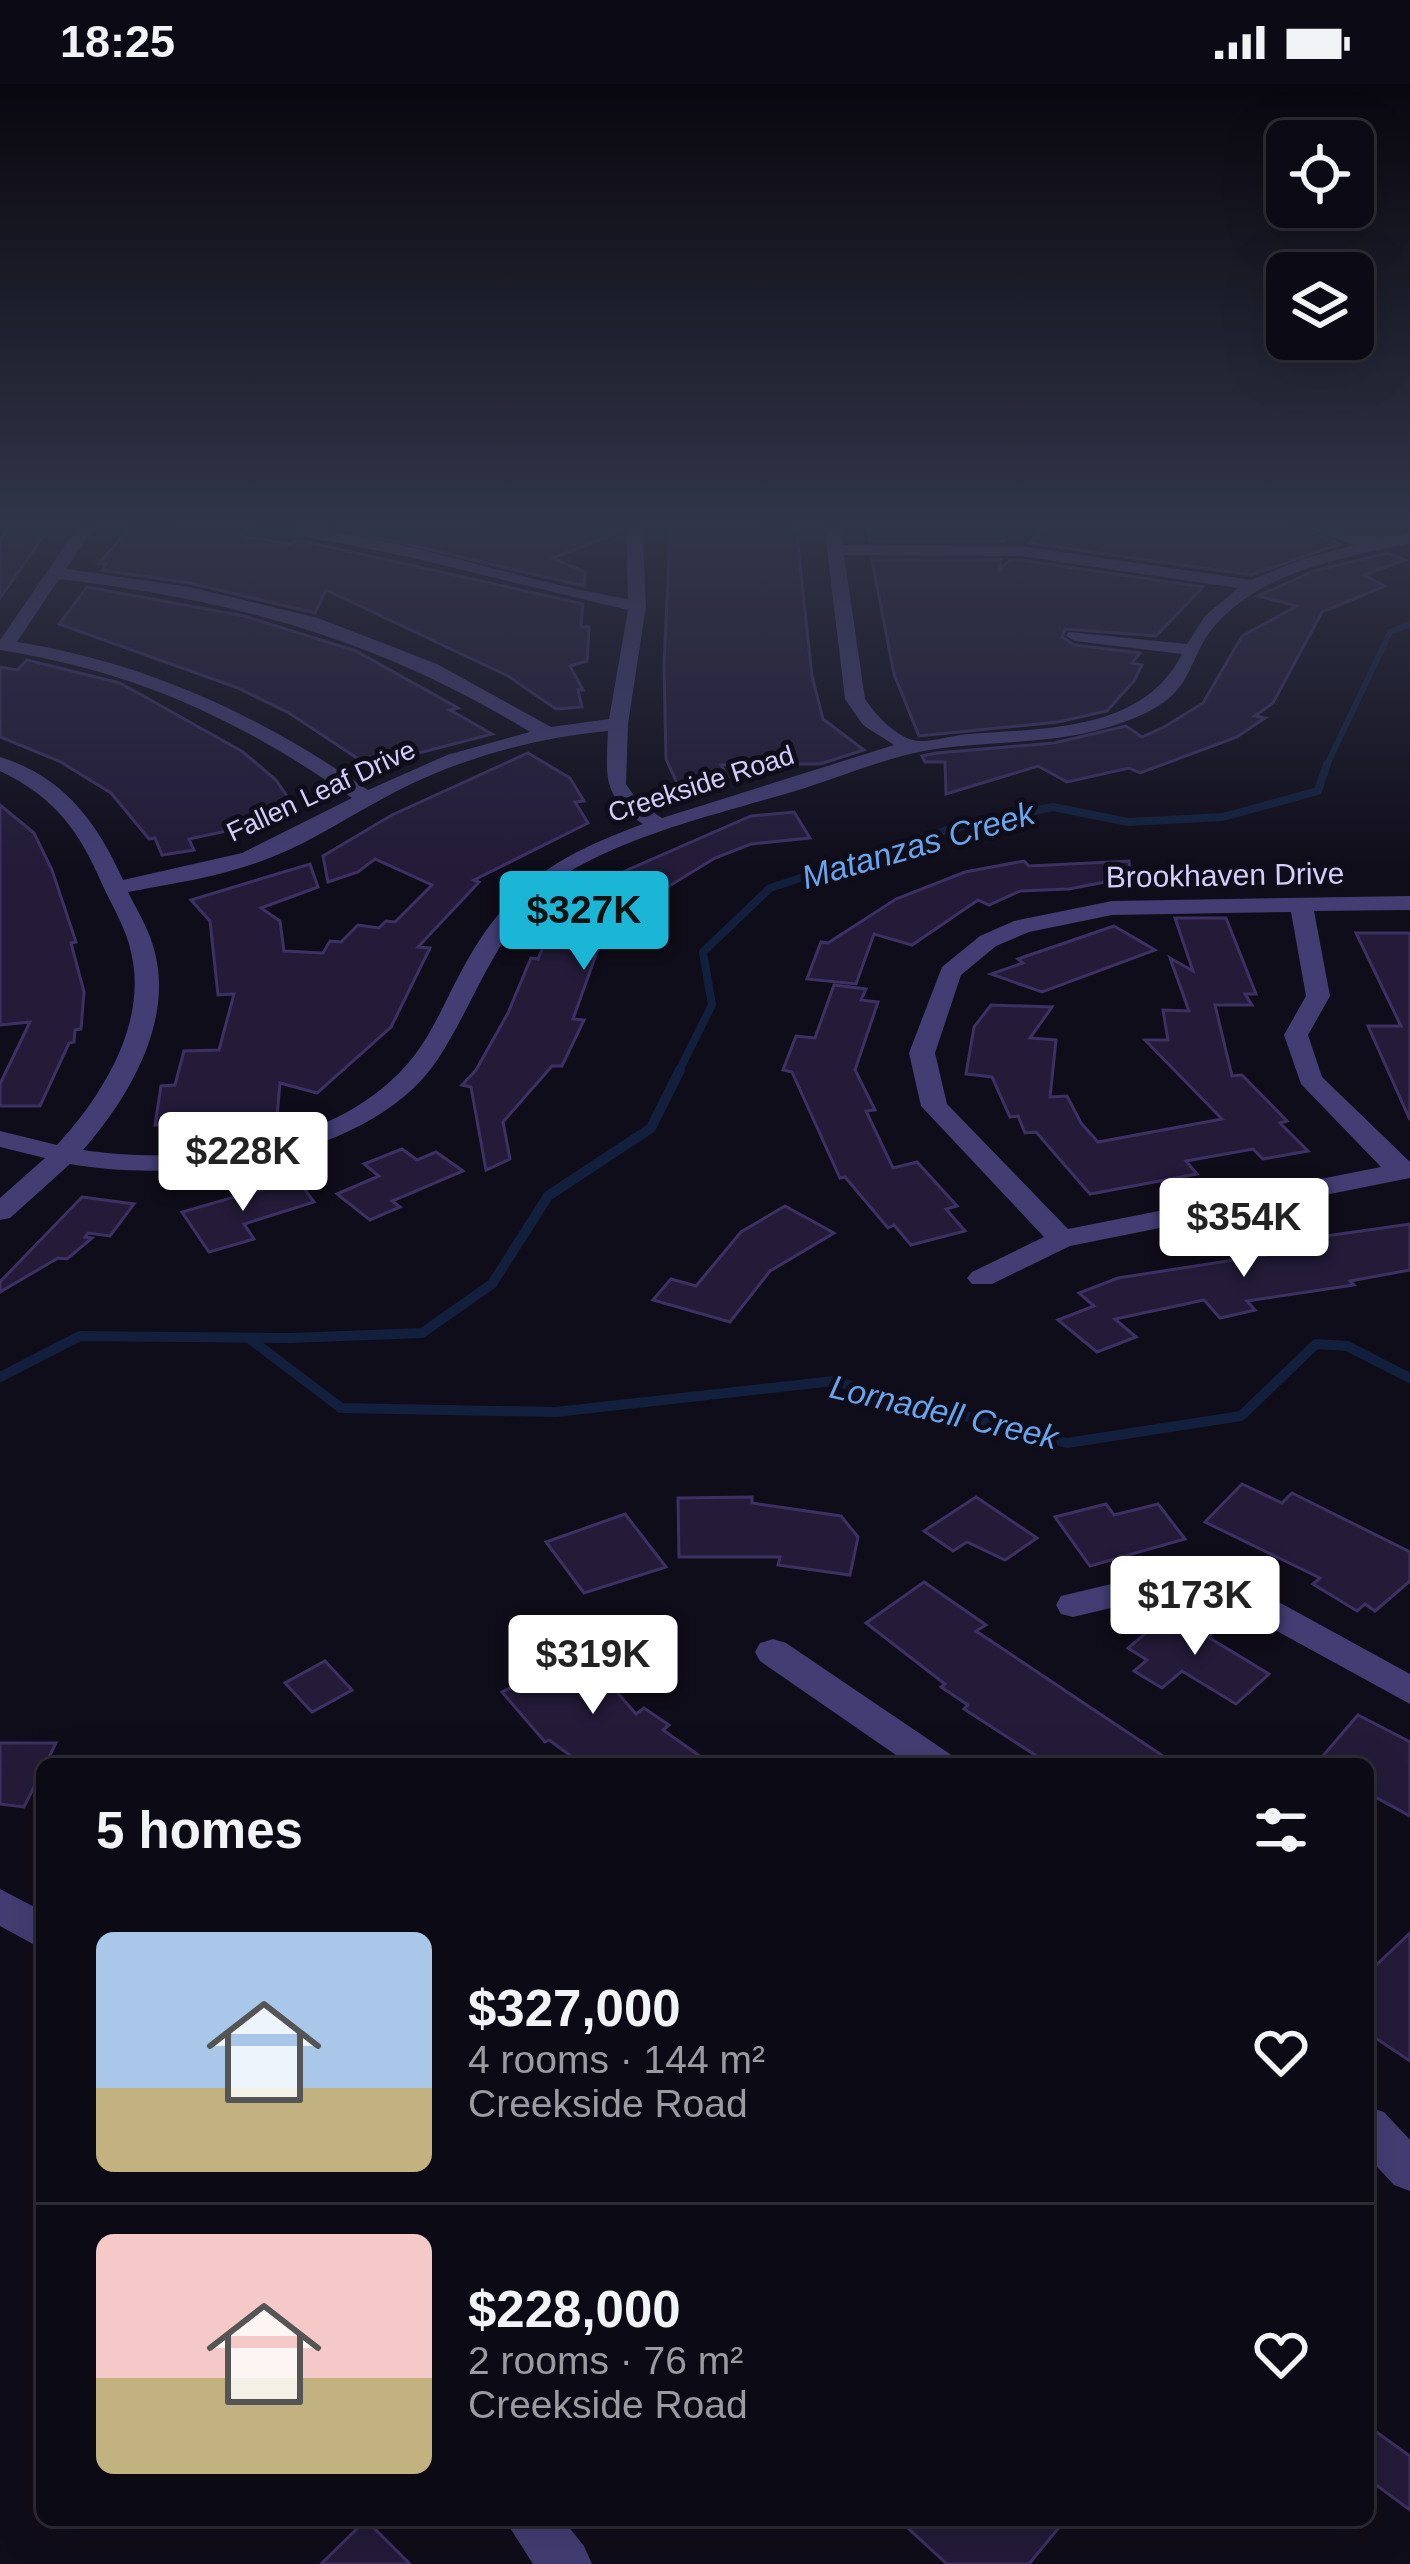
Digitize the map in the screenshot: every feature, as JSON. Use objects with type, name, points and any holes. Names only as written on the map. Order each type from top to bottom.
[{"type":"street","points":[[367,639],[479,689],[548,734]]},
{"type":"street","points":[[632,639],[618,724],[616,784],[632,807],[659,825]]},
{"type":"street","points":[[847,639],[855,699],[870,721],[910,747]]},
{"type":"street","points":[[1098,639],[1191,650]]},
{"type":"street","name":"Creekside Road","points":[[0,1139],[62,1155],[137,1164],[278,1146],[343,1121],[390,1094],[422,1064],[501,918],[529,890],[570,862],[659,825],[910,747],[1041,735],[1112,720],[1174,686],[1199,639]]},
{"type":"street","points":[[3,646],[127,670],[215,702],[304,753],[366,798]]},
{"type":"street","name":"Fallen Leaf Drive","points":[[115,888],[248,860],[320,828],[366,798],[446,764],[548,734],[618,724]]},
{"type":"street","points":[[0,763],[52,791],[79,814],[97,841],[143,954],[146,984],[142,1022],[111,1092],[62,1155],[0,1212]]},
{"type":"street","name":"Brookhaven Drive","points":[[1062,1239],[934,1106],[922,1053],[950,972],[988,941],[1022,926],[1112,908],[1410,903]]},
{"type":"street","points":[[1302,907],[1318,996],[1296,1035],[1310,1079],[1405,1171]]},
{"type":"street","points":[[982,1278],[1062,1239],[1405,1171]]},
{"type":"street","points":[[1072,1605],[1178,1580],[1223,1586],[1410,1691]]},
{"type":"street","points":[[773,1652],[928,1758]]},
{"type":"street","points":[[0,1905],[36,1928]]},
{"type":"street","points":[[1374,2132],[1410,2171]]},
{"type":"street","points":[[535,2526],[566,2564]]},
{"type":"building","points":[[100,639],[317,639],[356,651],[458,708],[450,710],[492,734],[369,766],[289,713],[238,688]]},
{"type":"building","points":[[429,639],[588,639],[587,661],[570,666],[583,690],[578,690],[582,707],[556,709],[508,676]]},
{"type":"building","points":[[665,639],[808,639],[823,719],[864,750],[820,764],[790,764],[785,759],[721,765],[728,777],[681,792],[666,759]]},
{"type":"building","points":[[887,639],[1065,639],[1074,645],[1140,653],[1132,663],[1142,665],[1107,711],[1058,722],[919,736],[894,674]]},
{"type":"building","points":[[1240,639],[1308,639],[1273,703],[1255,716],[1265,718],[1237,737],[1140,773],[1129,768],[1067,782],[1038,766],[946,794],[945,762],[925,762],[922,756],[1054,743],[1126,726],[1142,737],[1203,703]]},
{"type":"building","points":[[27,660],[120,683],[243,752],[276,780],[295,808],[263,813],[269,822],[189,839],[194,850],[162,855],[155,838],[149,839],[111,793],[59,761],[0,737],[0,667],[17,670]]},
{"type":"building","points":[[528,753],[570,778],[584,801],[575,802],[588,823],[474,880],[479,882],[418,947],[430,948],[391,1027],[317,1093],[280,1083],[277,1116],[155,1125],[161,1086],[175,1085],[184,1051],[219,1050],[234,994],[218,995],[210,921],[191,900],[310,864],[318,887],[261,908],[280,921],[284,951],[323,953],[330,941],[341,942],[358,925],[379,928],[386,921],[395,922],[432,885],[375,859],[358,872],[328,882],[323,856],[392,815]]},
{"type":"building","points":[[0,805],[34,833],[52,870],[76,942],[71,943],[84,992],[81,1029],[75,1030],[74,1042],[69,1043],[40,1106],[0,1106],[0,1084],[30,1022],[0,1025]]},
{"type":"building","points":[[794,812],[810,838],[751,844],[715,858],[574,944],[599,946],[573,1019],[584,1020],[562,1066],[552,1066],[503,1122],[510,1159],[486,1170],[471,1087],[462,1085],[476,1070],[508,1013],[531,958],[538,959],[560,906],[593,885],[751,816]]},
{"type":"building","points":[[1024,861],[1029,866],[1129,861],[1131,877],[1069,889],[1020,891],[989,905],[978,900],[912,945],[874,934],[856,984],[807,979],[821,942],[828,943],[896,899],[965,872]]},
{"type":"building","points":[[1175,918],[1226,918],[1256,994],[1245,994],[1252,1005],[1215,1005],[1232,1076],[1242,1075],[1287,1121],[1280,1123],[1308,1151],[1263,1159],[1253,1149],[1186,1161],[1197,1174],[1090,1194],[1036,1132],[1025,1133],[1018,1116],[1010,1117],[992,1077],[966,1074],[974,1027],[991,1005],[1052,1007],[1030,1038],[1056,1040],[1050,1097],[1067,1096],[1098,1142],[1222,1119],[1145,1040],[1168,1040],[1163,1010],[1189,1011],[1170,958],[1193,971]]},
{"type":"building","points":[[1114,926],[1155,950],[1042,992],[991,974],[1023,963],[1018,959]]},
{"type":"building","points":[[1356,933],[1410,933],[1410,1120],[1368,1026],[1401,1026]]},
{"type":"building","points":[[834,985],[866,989],[861,1000],[878,1002],[855,1070],[875,1110],[866,1111],[893,1168],[917,1162],[957,1206],[946,1209],[965,1231],[911,1245],[894,1225],[888,1228],[845,1177],[840,1178],[792,1072],[783,1070],[796,1036],[815,1038]]},
{"type":"building","points":[[402,1149],[417,1160],[436,1152],[463,1171],[392,1201],[400,1207],[370,1220],[337,1194],[379,1176],[364,1164]]},
{"type":"building","points":[[297,1179],[314,1202],[244,1224],[254,1239],[209,1252],[182,1212]]},
{"type":"building","points":[[82,1197],[134,1204],[110,1236],[88,1233],[85,1237],[92,1238],[67,1259],[58,1258],[0,1292],[0,1282]]},
{"type":"building","points":[[785,1206],[834,1233],[770,1271],[730,1322],[653,1300],[671,1279],[696,1286],[741,1232]]},
{"type":"building","points":[[1297,1220],[1312,1238],[1410,1224],[1410,1270],[1350,1281],[1354,1285],[1247,1301],[1255,1310],[1220,1318],[1204,1300],[1115,1319],[1136,1337],[1097,1352],[1058,1320],[1094,1306],[1079,1293],[1118,1278],[1292,1251],[1279,1235]]},
{"type":"building","points":[[1242,1484],[1282,1503],[1292,1493],[1410,1552],[1410,1581],[1375,1611],[1365,1604],[1357,1611],[1313,1584],[1320,1578],[1205,1522]]},
{"type":"building","points":[[752,1497],[752,1503],[841,1516],[858,1537],[850,1575],[778,1565],[780,1557],[679,1557],[678,1498]]},
{"type":"building","points":[[976,1497],[1037,1538],[1005,1560],[967,1542],[953,1551],[924,1531]]},
{"type":"building","points":[[1106,1504],[1114,1515],[1158,1504],[1185,1539],[1090,1566],[1055,1517]]},
{"type":"building","points":[[625,1514],[666,1567],[584,1593],[546,1542]]},
{"type":"building","points":[[924,1582],[986,1625],[976,1631],[1166,1758],[1040,1758],[964,1709],[968,1705],[941,1687],[945,1684],[866,1623]]},
{"type":"building","points":[[1187,1611],[1217,1629],[1208,1637],[1269,1674],[1236,1704],[1182,1671],[1162,1688],[1134,1671],[1147,1660],[1128,1648],[1166,1616],[1175,1622]]},
{"type":"building","points":[[581,1651],[636,1714],[644,1708],[669,1725],[663,1730],[703,1758],[574,1758],[549,1740],[545,1742],[502,1692],[520,1683],[515,1677]]},
{"type":"building","points":[[325,1661],[352,1690],[312,1712],[285,1683]]},
{"type":"building","points":[[1358,1715],[1410,1742],[1410,1816],[1374,1796],[1374,1758],[1321,1758]]},
{"type":"building","points":[[0,1743],[56,1743],[48,1758],[36,1758],[36,1783],[24,1807],[0,1804]]},
{"type":"building","points":[[1410,1933],[1410,2061],[1374,2037],[1374,1967]]},
{"type":"building","points":[[1374,2430],[1410,2456],[1410,2510],[1374,2483]]},
{"type":"building","points":[[360,2526],[372,2526],[410,2564],[321,2564]]},
{"type":"building","points":[[906,2526],[1060,2526],[1029,2564],[947,2564]]},
{"type":"waterway","name":"Matanzas Creek","points":[[1326,767],[1387,639]]},
{"type":"waterway","name":"Matanzas Creek","points":[[678,1073],[712,1005],[703,952],[770,888],[950,829],[1053,807],[1128,822],[1223,817],[1318,791],[1326,767]]},
{"type":"waterway","name":"Matanzas Creek","points":[[0,1377],[80,1336],[291,1338],[422,1333],[492,1284],[548,1196],[651,1128],[680,1070]]},
{"type":"waterway","name":"Lornadell Creek","points":[[250,1339],[341,1408],[556,1412],[834,1381],[1067,1443],[1241,1416],[1316,1344],[1347,1346],[1410,1378]]}]
